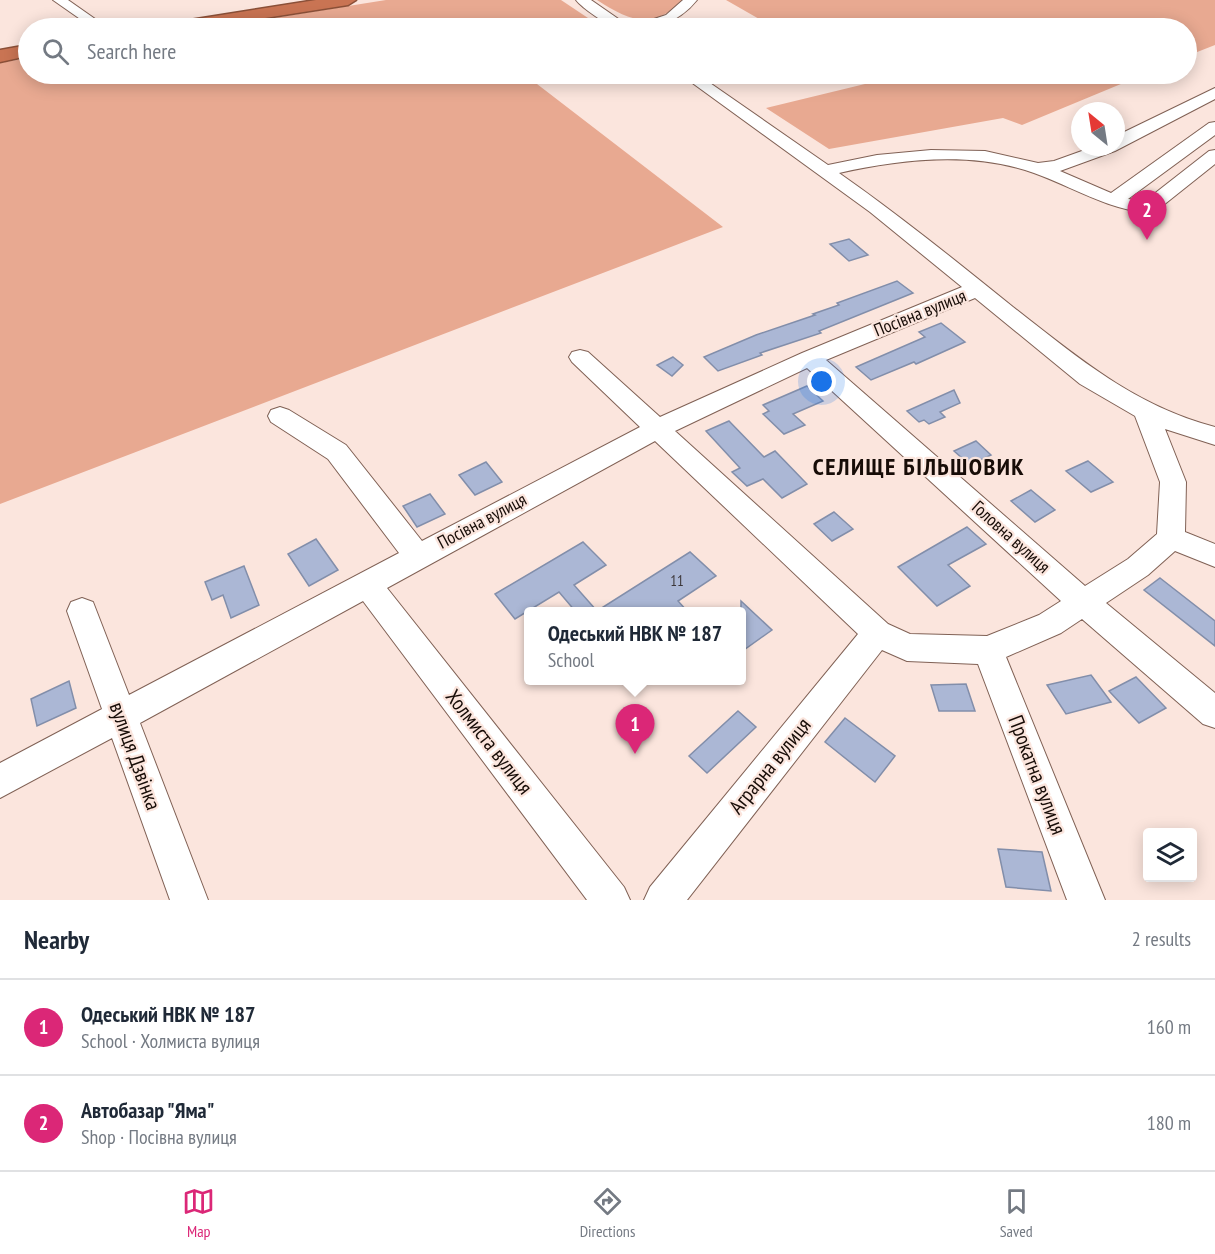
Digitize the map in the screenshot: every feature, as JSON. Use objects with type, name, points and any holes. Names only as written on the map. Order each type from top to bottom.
[{"type":"highway","points":[[234,18],[348,0]]},
{"type":"highway","points":[[0,56],[18,53]]},
{"type":"street","points":[[58,0],[86,18]]},
{"type":"street","points":[[582,0],[609,18]]},
{"type":"street","points":[[671,18],[691,0]]},
{"type":"street","points":[[702,84],[931,250],[1088,378],[1118,399],[1183,428],[1215,435]]},
{"type":"street","points":[[1125,138],[1215,93]]},
{"type":"street","points":[[1113,201],[1215,127]]},
{"type":"street","points":[[825,171],[865,161],[927,154],[989,157],[1038,168],[1113,201],[1149,207],[1215,155]]},
{"type":"street","points":[[1038,168],[1057,166],[1084,156]]},
{"type":"street","name":"Посівна вулиця","points":[[0,781],[657,429],[810,358],[977,289]]},
{"type":"street","points":[[580,357],[877,633],[907,647],[937,650],[988,650],[1050,624],[1138,567],[1171,538],[1173,482],[1146,413]]},
{"type":"street","name":"Головна вулиця","points":[[810,358],[1084,603],[1215,712]]},
{"type":"street","points":[[280,416],[337,452],[417,556]]},
{"type":"street","points":[[1171,538],[1215,556]]},
{"type":"street","name":"Холмиста вулиця","points":[[366,583],[611,900]]},
{"type":"street","name":"вулиця Дзвінка","points":[[82,611],[189,900]]},
{"type":"street","name":"Аграрна вулиця","points":[[663,900],[877,633]]},
{"type":"street","name":"Прокатна вулиця","points":[[988,650],[1086,900]]},
{"type":"shaded area","points":[[386,0],[561,0],[588,18],[273,18]]},
{"type":"shaded area","points":[[597,0],[683,0],[672,10],[654,18],[634,18]]},
{"type":"shaded area","points":[[726,0],[1215,0],[1215,45],[1197,52],[1197,18],[758,18]]},
{"type":"shaded area","points":[[18,60],[18,84],[537,84],[723,227],[0,504],[0,63]]},
{"type":"shaded area","points":[[865,84],[1121,84],[1077,102],[1071,102],[1071,105],[1022,125],[1003,118],[829,149],[766,108]]},
{"type":"building","points":[[849,239],[868,255],[849,261],[830,244]]},
{"type":"building","points":[[897,281],[913,293],[819,331],[821,333],[760,353],[762,355],[718,371],[704,357],[756,335],[815,315],[813,314],[839,305],[837,303]]},
{"type":"building","points":[[941,323],[965,342],[916,364],[914,362],[871,380],[856,367],[925,337],[919,332]]},
{"type":"building","points":[[673,357],[683,365],[672,376],[657,365]]},
{"type":"building","points":[[807,386],[823,401],[793,414],[805,425],[784,434],[763,414],[769,411],[763,405]]},
{"type":"building","points":[[954,390],[960,403],[940,412],[945,417],[929,424],[924,420],[919,422],[907,411]]},
{"type":"building","points":[[729,421],[764,457],[775,451],[807,484],[782,498],[763,479],[747,486],[732,472],[740,468],[706,431]]},
{"type":"building","points":[[976,441],[991,455],[970,465],[954,451]]},
{"type":"building","points":[[1088,461],[1113,482],[1091,492],[1066,471]]},
{"type":"building","points":[[486,462],[502,482],[475,495],[459,475]]},
{"type":"building","points":[[1031,490],[1055,510],[1035,522],[1011,501]]},
{"type":"building","points":[[430,494],[445,514],[417,527],[403,506]]},
{"type":"building","points":[[834,512],[853,529],[832,541],[814,524]]},
{"type":"building","points":[[967,527],[986,544],[948,565],[970,586],[937,606],[898,567]]},
{"type":"building","points":[[316,539],[338,570],[309,586],[288,554]]},
{"type":"building","points":[[583,542],[606,565],[574,585],[593,607],[572,607],[559,592],[535,607],[524,607],[524,613],[515,619],[495,594]]},
{"type":"building","points":[[690,552],[716,576],[678,601],[683,607],[603,607]]},
{"type":"building","points":[[244,566],[259,605],[231,618],[223,595],[212,600],[205,582]]},
{"type":"building","points":[[1160,578],[1215,621],[1215,646],[1144,590]]},
{"type":"building","points":[[741,601],[772,630],[746,648],[746,607],[741,607]]},
{"type":"building","points":[[1091,675],[1111,702],[1066,714],[1047,685]]},
{"type":"building","points":[[1136,677],[1166,708],[1139,723],[1109,691]]},
{"type":"building","points":[[69,681],[76,708],[37,726],[31,699]]},
{"type":"building","points":[[966,684],[975,711],[939,711],[931,685]]},
{"type":"building","points":[[738,711],[756,727],[707,773],[689,756]]},
{"type":"building","points":[[845,718],[895,756],[875,782],[825,742]]},
{"type":"building","points":[[998,849],[1042,852],[1051,891],[1006,887]]},
{"type":"place","name":"Автобазар \"Яма\"","points":[[1147,240]]},
{"type":"place","name":"Одеський НВК № 187","points":[[635,754]]},
{"type":"district","name":"СЕЛИЩЕ БІЛЬШОВИК","points":[[919,467]]}]
